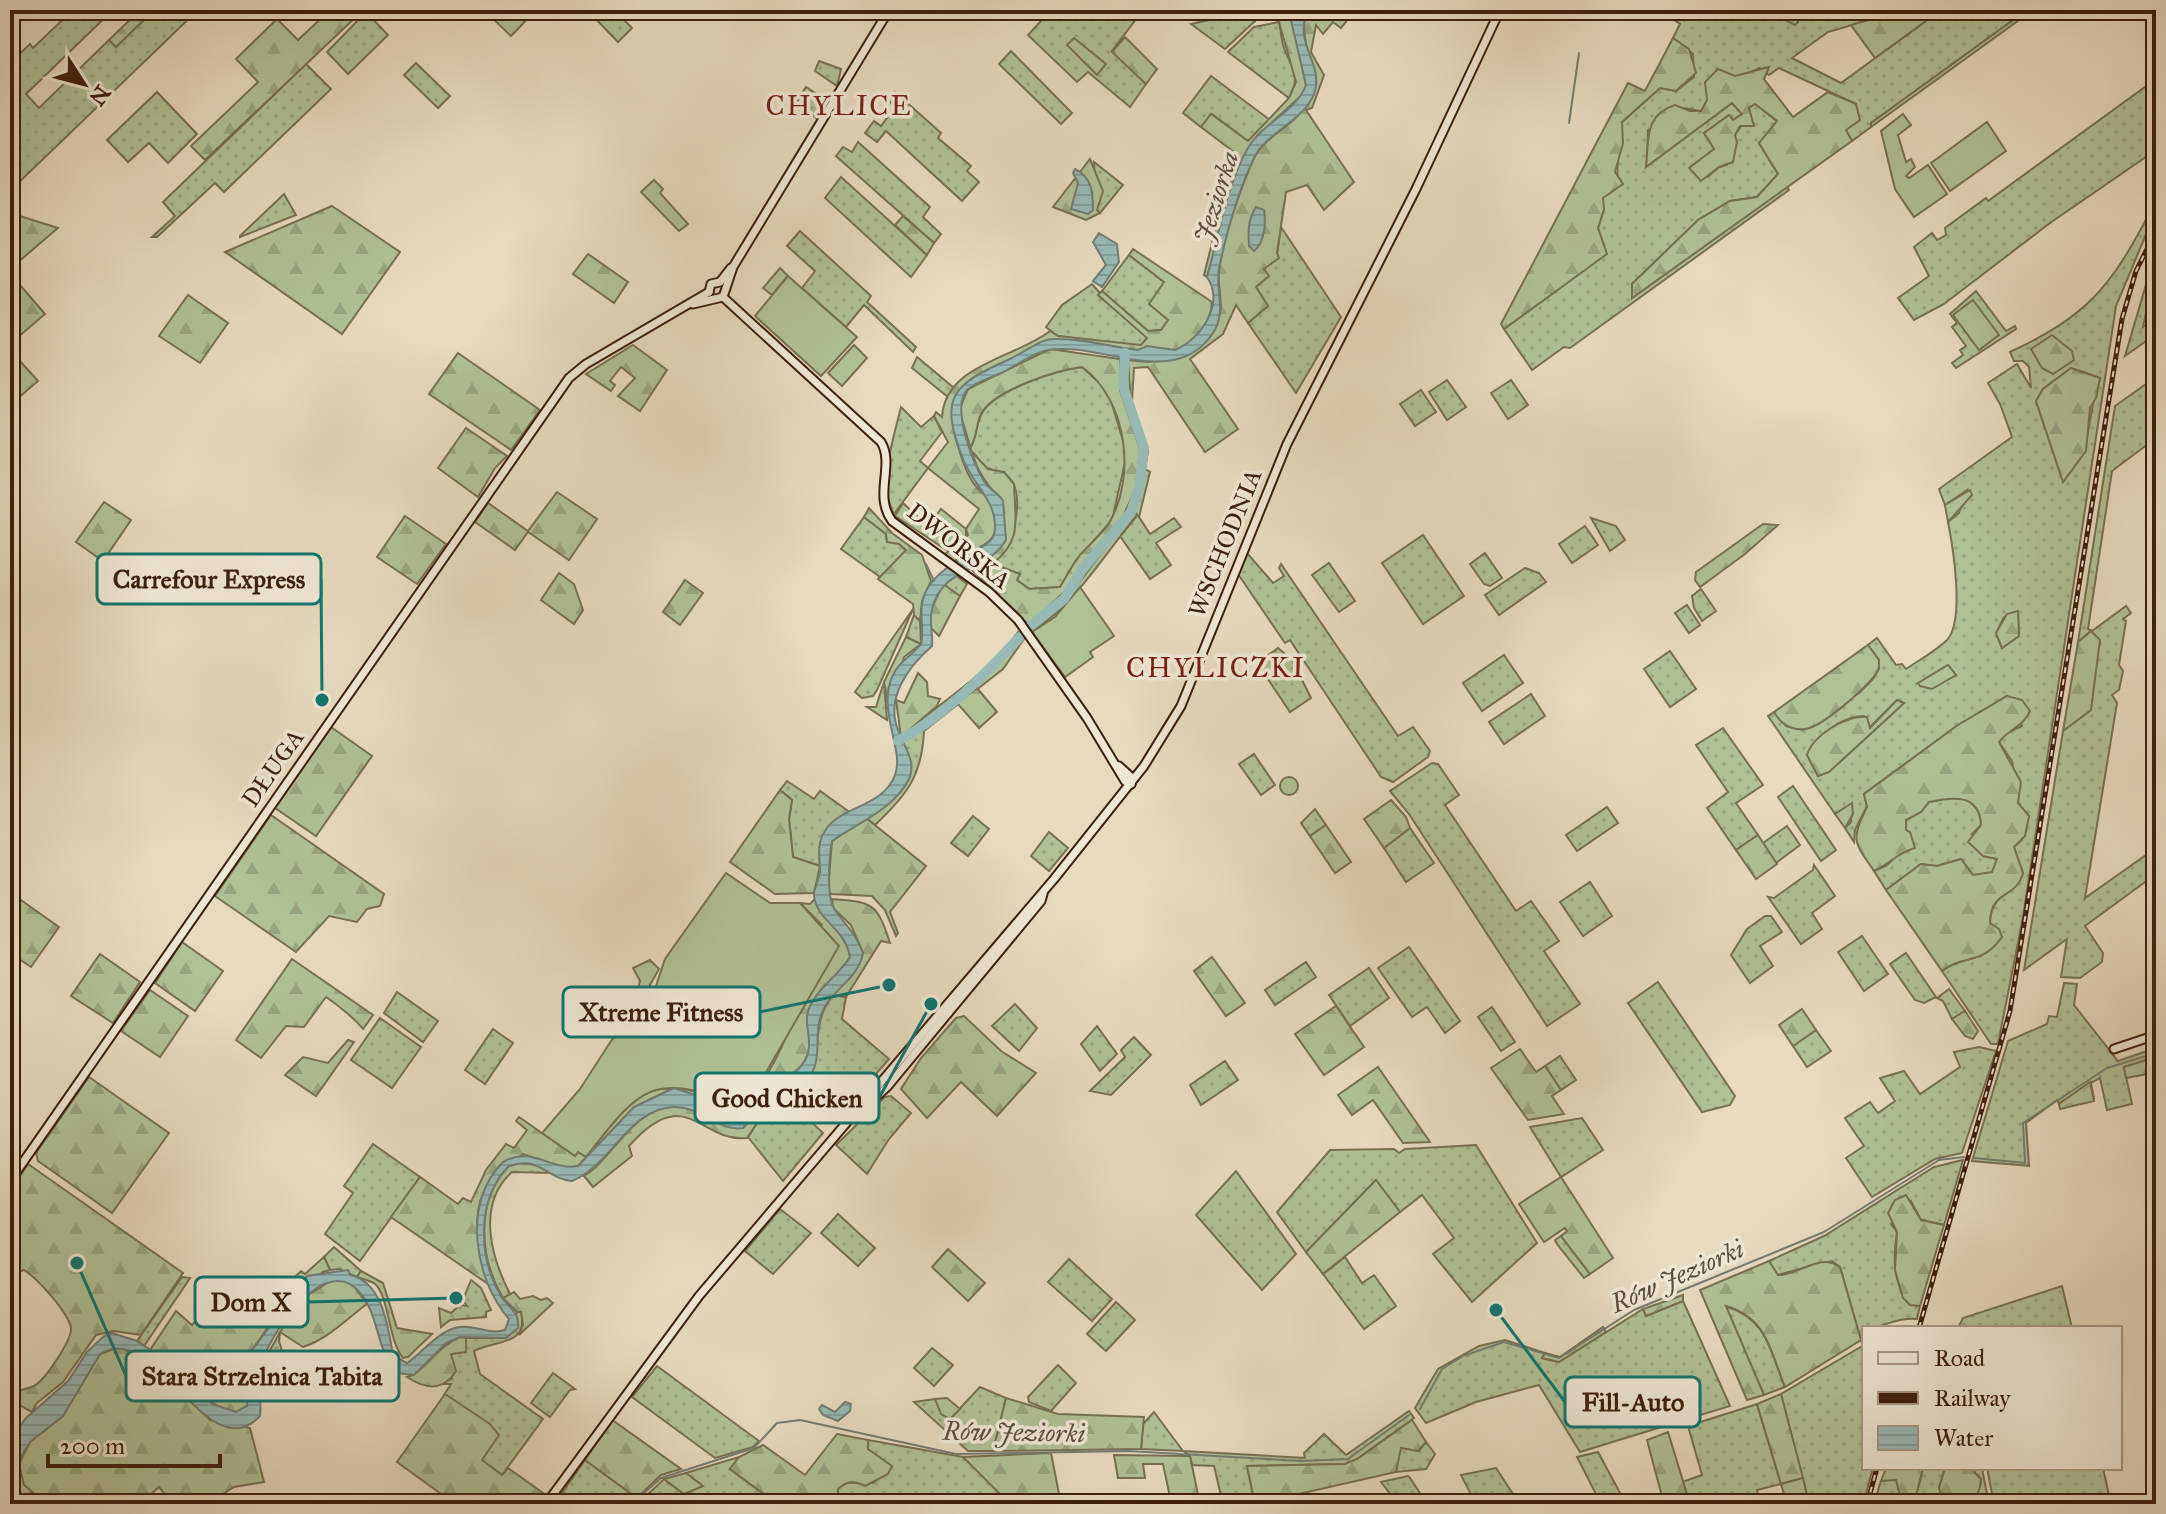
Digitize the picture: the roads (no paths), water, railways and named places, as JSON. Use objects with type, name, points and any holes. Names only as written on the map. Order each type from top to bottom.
[{"type":"street","points":[[723,284],[711,284],[711,295],[723,297],[723,284],[889,10]]},
{"type":"street","name":"WSCHODNIA","points":[[546,1504],[699,1296],[956,1000],[1131,784],[1176,717],[1276,468],[1500,10]]},
{"type":"street","name":"DŁUGA","points":[[10,1181],[569,378],[586,364],[711,295]]},
{"type":"street","name":"DWORSKA","points":[[723,297],[881,442],[885,453],[882,497],[885,510],[898,527],[998,601],[1024,628],[1119,766],[1125,781],[1131,784]]},
{"type":"street","points":[[2114,1049],[2156,1035]]},
{"type":"water","points":[[1295,10],[1307,10],[1305,42],[1314,67],[1316,86],[1306,107],[1260,148],[1248,171],[1219,268],[1220,309],[1213,333],[1197,350],[1178,359],[1136,360],[1068,349],[1048,350],[974,385],[963,398],[961,409],[970,451],[986,484],[1003,501],[1006,540],[988,559],[955,577],[937,595],[931,614],[932,646],[907,674],[894,708],[895,720],[911,761],[909,779],[885,807],[832,841],[829,877],[832,904],[854,934],[863,953],[855,971],[824,1009],[818,1027],[815,1066],[807,1080],[766,1104],[743,1128],[725,1126],[684,1108],[658,1110],[632,1127],[598,1163],[572,1181],[528,1163],[509,1166],[491,1195],[484,1229],[485,1247],[493,1281],[516,1314],[518,1328],[506,1338],[460,1337],[446,1343],[414,1375],[396,1373],[390,1364],[361,1294],[347,1283],[333,1281],[318,1287],[303,1299],[278,1330],[261,1367],[260,1416],[240,1428],[221,1425],[201,1412],[142,1356],[121,1349],[100,1354],[63,1416],[30,1442],[21,1457],[16,1485],[24,1504],[10,1504],[10,1440],[26,1418],[68,1381],[87,1352],[104,1336],[112,1333],[137,1341],[179,1369],[212,1404],[236,1412],[247,1406],[250,1353],[307,1276],[348,1270],[350,1275],[361,1279],[377,1296],[382,1307],[393,1355],[407,1363],[439,1336],[453,1329],[505,1330],[509,1319],[497,1303],[481,1263],[477,1219],[481,1198],[503,1162],[523,1156],[568,1167],[578,1166],[634,1107],[674,1088],[710,1100],[736,1115],[763,1089],[799,1068],[808,1053],[807,1017],[811,1004],[850,957],[843,939],[816,904],[814,892],[820,872],[820,841],[840,816],[871,801],[889,786],[895,775],[897,754],[889,715],[889,688],[896,670],[921,644],[922,604],[926,591],[943,571],[984,546],[994,535],[994,514],[967,469],[956,437],[952,406],[956,395],[963,385],[975,377],[1049,340],[1075,340],[1138,350],[1147,346],[1175,350],[1194,338],[1208,320],[1212,309],[1212,287],[1207,277],[1240,163],[1254,139],[1295,103],[1306,85],[1290,16]]},
{"type":"water","points":[[1075,169],[1085,176],[1090,186],[1093,210],[1088,214],[1071,209],[1078,183],[1073,173]]},
{"type":"water","points":[[1256,207],[1264,210],[1265,226],[1263,238],[1254,251],[1249,246],[1249,231]]},
{"type":"water","points":[[1099,233],[1117,244],[1119,262],[1102,287],[1093,281],[1106,265],[1093,242]]},
{"type":"water","points":[[845,1402],[851,1404],[850,1411],[838,1421],[823,1415],[819,1409],[822,1405],[835,1412]]},
{"type":"waterway","points":[[1569,123],[1579,53]]},
{"type":"waterway","name":"Jeziorka","points":[[1030,626],[1064,599],[1082,570],[1131,512],[1139,488],[1144,448],[1123,386],[1125,353]]},
{"type":"waterway","points":[[926,564],[934,581]]},
{"type":"waterway","name":"Jeziorka","points":[[898,741],[948,707],[1020,637]]},
{"type":"waterway","name":"Rów Jeziorki","points":[[1974,1158],[2025,1163],[2023,1123],[2107,1068],[2156,1053]]},
{"type":"waterway","name":"Rów Jeziorki","points":[[1420,1409],[1442,1369],[1463,1356],[1504,1342],[1559,1358],[1634,1310],[1824,1232],[1939,1160],[1964,1157]]},
{"type":"waterway","name":"Rów Jeziorki","points":[[632,1504],[661,1478],[754,1448],[777,1423],[800,1420],[956,1454],[1128,1451],[1301,1461],[1348,1459],[1409,1415]]},
{"type":"railway","points":[[1920,1326],[2010,1011],[2122,319],[2136,271],[2156,231]]},
{"type":"railway","points":[[1867,1504],[1876,1470]]},
{"type":"place","name":"Carrefour Express","points":[[322,700]]},
{"type":"place","name":"Xtreme Fitness","points":[[889,985]]},
{"type":"place","name":"Good Chicken","points":[[931,1004]]},
{"type":"place","name":"Stara Strzelnica Tabita","points":[[77,1263]]},
{"type":"place","name":"Dom X","points":[[456,1298]]},
{"type":"place","name":"Fill-Auto","points":[[1496,1310]]},
{"type":"district","name":"CHYLICE","points":[[839,105]]},
{"type":"district","name":"CHYLICZKI","points":[[1216,667]]}]
